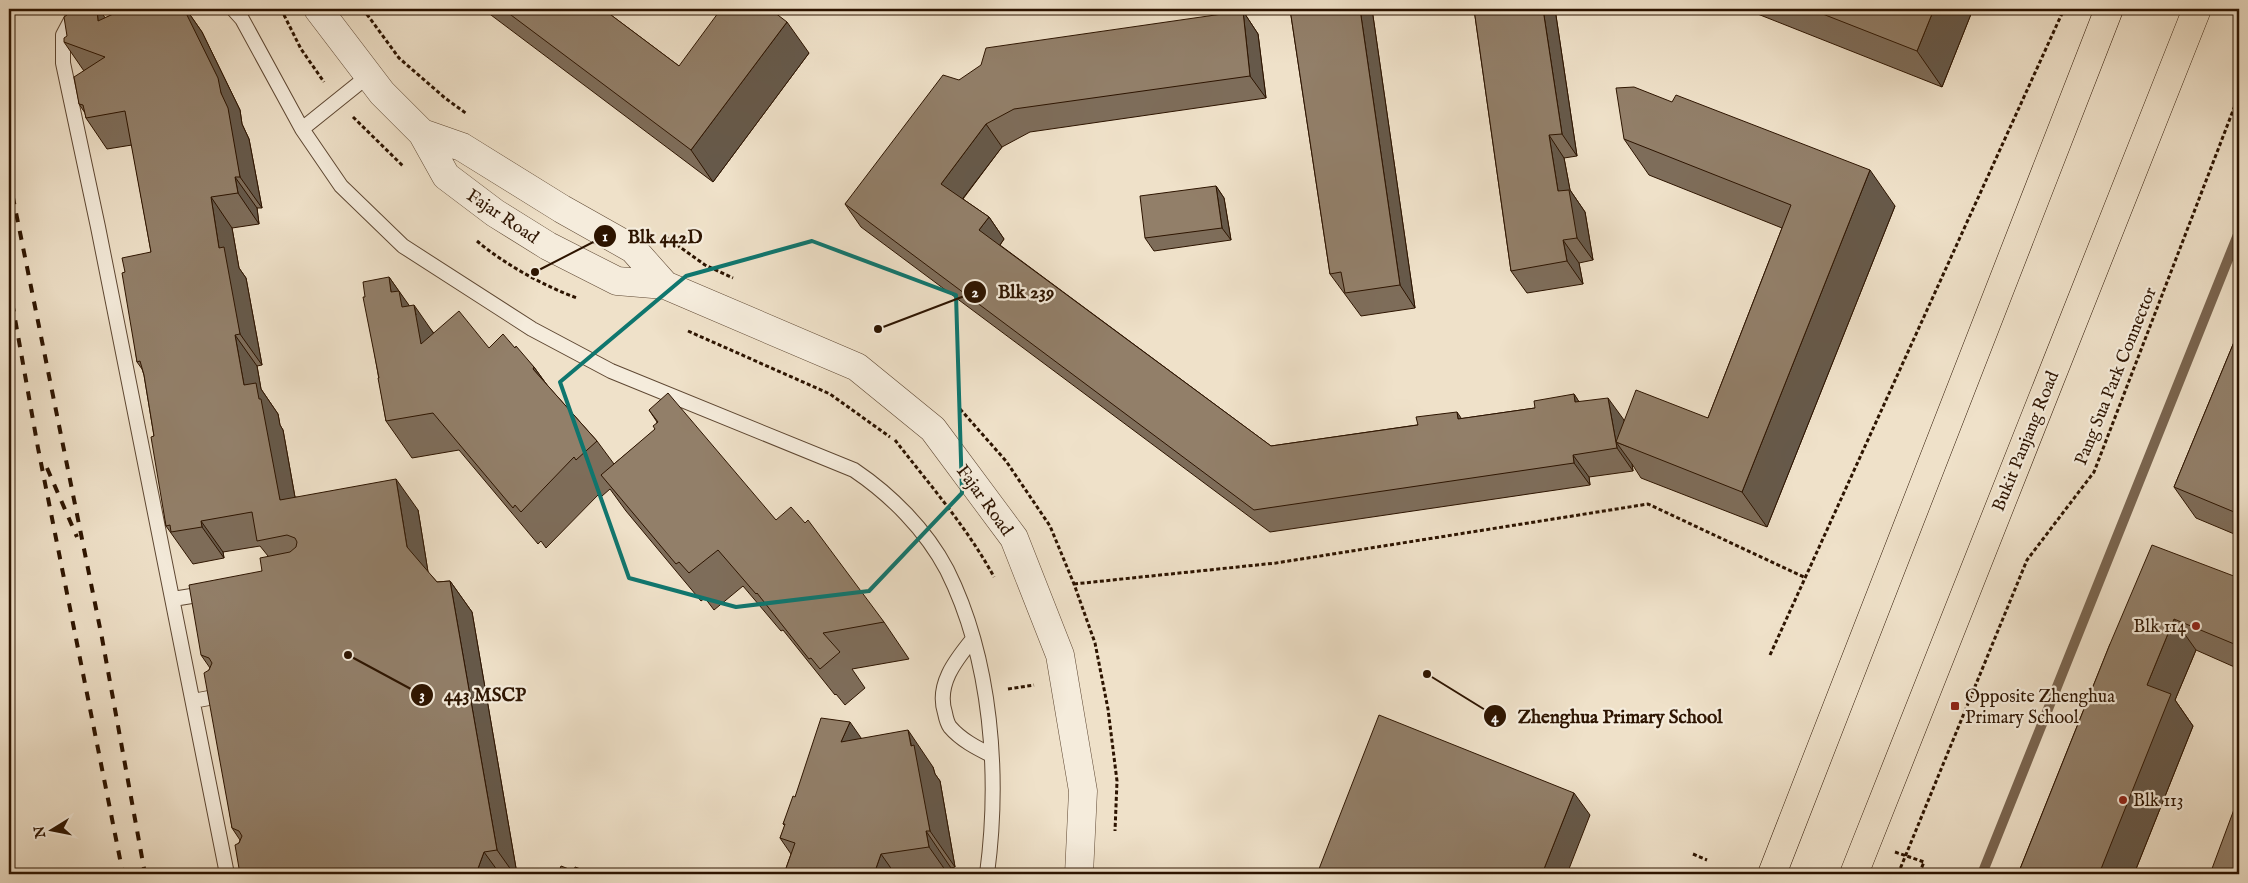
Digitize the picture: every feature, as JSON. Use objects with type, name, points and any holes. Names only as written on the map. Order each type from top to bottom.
[{"type":"main road","points":[[1772,874],[2109,9]]},
{"type":"main road","name":"Bukit Panjang Road","points":[[1854,874],[2197,9]]},
{"type":"street","name":"Fajar Road","points":[[318,9],[382,94],[422,133],[446,176],[495,213],[548,246],[617,281],[665,285],[857,367],[933,429],[1014,538],[1060,655],[1083,791],[1079,874]]},
{"type":"street","name":"Fajar Road","points":[[422,133],[462,147],[562,209],[633,249],[665,285]]},
{"type":"lane","points":[[85,9],[71,20],[63,34],[63,63],[98,227],[193,701],[230,873]]},
{"type":"lane","points":[[233,9],[242,19],[302,130],[341,186],[403,246],[532,329],[623,376],[839,464],[868,480],[892,500],[935,550],[955,589],[972,640],[985,693],[993,785],[992,832],[987,874]]},
{"type":"lane","points":[[302,130],[368,76]]},
{"type":"lane","points":[[173,599],[222,591]]},
{"type":"lane","points":[[972,640],[958,657],[948,675],[943,690],[943,708],[948,726],[960,738],[991,755]]},
{"type":"lane","points":[[193,701],[225,695]]},
{"type":"path","points":[[1770,656],[2064,9]]},
{"type":"path","name":"Pang Sua Park Connector","points":[[1898,874],[2027,560],[2094,472],[2239,95]]},
{"type":"path","points":[[1074,584],[1276,563],[1648,504],[1806,578]]},
{"type":"path","points":[[985,693],[1040,684]]},
{"type":"path","points":[[1866,843],[1924,862],[1919,874]]},
{"type":"path","points":[[1693,854],[1707,860]]},
{"type":"highlighted area","points":[[812,241],[956,295],[962,493],[869,591],[736,607],[629,578],[560,382],[686,276]]},
{"type":"building","points":[[97,9],[98,21],[124,9],[184,9],[218,78],[221,93],[228,108],[240,177],[235,177],[238,193],[211,197],[219,248],[224,247],[240,334],[235,335],[244,385],[256,383],[259,399],[261,399],[280,500],[396,479],[407,547],[437,582],[450,581],[497,850],[484,852],[476,874],[240,874],[235,845],[239,843],[242,836],[239,831],[232,828],[204,673],[209,670],[212,663],[209,658],[201,655],[189,585],[262,571],[260,558],[290,552],[296,547],[297,542],[295,538],[287,535],[257,541],[252,512],[201,521],[202,527],[171,532],[170,525],[166,526],[151,437],[154,436],[144,375],[140,361],[137,362],[122,273],[125,272],[122,258],[151,252],[125,111],[86,118],[83,105],[79,104],[74,77],[105,57],[64,42],[64,38],[67,36],[64,17],[67,15],[66,10]]},
{"type":"building","points":[[503,9],[603,9],[679,66],[721,9],[770,9],[787,22],[691,150]]},
{"type":"building","points":[[1290,9],[1360,9],[1400,285],[1345,293],[1341,272],[1330,274]]},
{"type":"building","points":[[1474,9],[1543,9],[1562,134],[1549,135],[1558,191],[1569,190],[1577,238],[1563,240],[1567,261],[1511,271]]},
{"type":"building","points":[[1810,9],[1934,9],[1917,51]]},
{"type":"building","points":[[1243,11],[1250,76],[1014,109],[986,124],[941,184],[989,217],[979,230],[1271,446],[1418,425],[1416,417],[1457,412],[1458,419],[1535,408],[1534,401],[1574,394],[1575,402],[1608,398],[1617,448],[1573,455],[1574,463],[1254,510],[845,204],[943,75],[959,80],[981,65],[986,48]]},
{"type":"building","points":[[1634,87],[1672,102],[1676,95],[1870,170],[1742,492],[1616,442],[1636,390],[1708,418],[1791,205],[1624,139],[1616,88]]},
{"type":"building","points":[[1216,186],[1222,228],[1145,238],[1140,196]]},
{"type":"building","points":[[389,277],[391,292],[399,291],[402,307],[414,305],[421,344],[459,311],[489,348],[503,334],[515,348],[516,346],[534,367],[533,369],[597,441],[576,460],[574,457],[521,512],[515,505],[513,508],[433,413],[386,421],[363,297],[365,297],[363,282]]},
{"type":"building","points":[[2239,330],[2239,514],[2174,487]]},
{"type":"building","points":[[668,393],[776,520],[791,507],[805,523],[808,520],[884,622],[823,633],[840,652],[820,669],[811,658],[809,659],[757,593],[718,550],[689,573],[679,562],[676,564],[601,475],[655,429],[653,426],[658,422],[649,410]]},
{"type":"building","points":[[2152,545],[2239,578],[2239,646],[2174,619],[2147,685],[2171,694],[2099,874],[2018,874],[2110,644]]},
{"type":"building","points":[[1379,715],[1574,793],[1542,874],[1317,874]]},
{"type":"building","points":[[821,718],[850,722],[841,742],[908,730],[911,746],[914,745],[930,831],[926,831],[929,847],[881,854],[874,874],[784,874],[795,843],[780,838],[785,824],[783,824],[793,796],[795,797]]},
{"type":"building","points":[[2239,796],[2239,874],[2210,874]]},
{"type":"building","points":[[561,866],[574,871],[575,867],[595,874],[558,874]]},
{"type":"waterway","points":[[1982,874],[2239,232]]},
{"type":"railway","points":[[9,178],[102,638],[145,874]]},
{"type":"railway","points":[[9,285],[38,448],[123,874]]},
{"type":"railway","points":[[47,468],[77,537]]},
{"type":"place","name":"Blk 442D","points":[[535,272]]},
{"type":"place","name":"Blk 239","points":[[878,329]]},
{"type":"place","name":"Blk 114","points":[[2196,626]]},
{"type":"place","name":"443 MSCP","points":[[348,655]]},
{"type":"place","name":"Zhenghua Primary School","points":[[1427,674]]},
{"type":"place","name":"Opposite Zhenghua Primary School","points":[[1955,706]]},
{"type":"place","name":"Blk 113","points":[[2123,800]]}]
